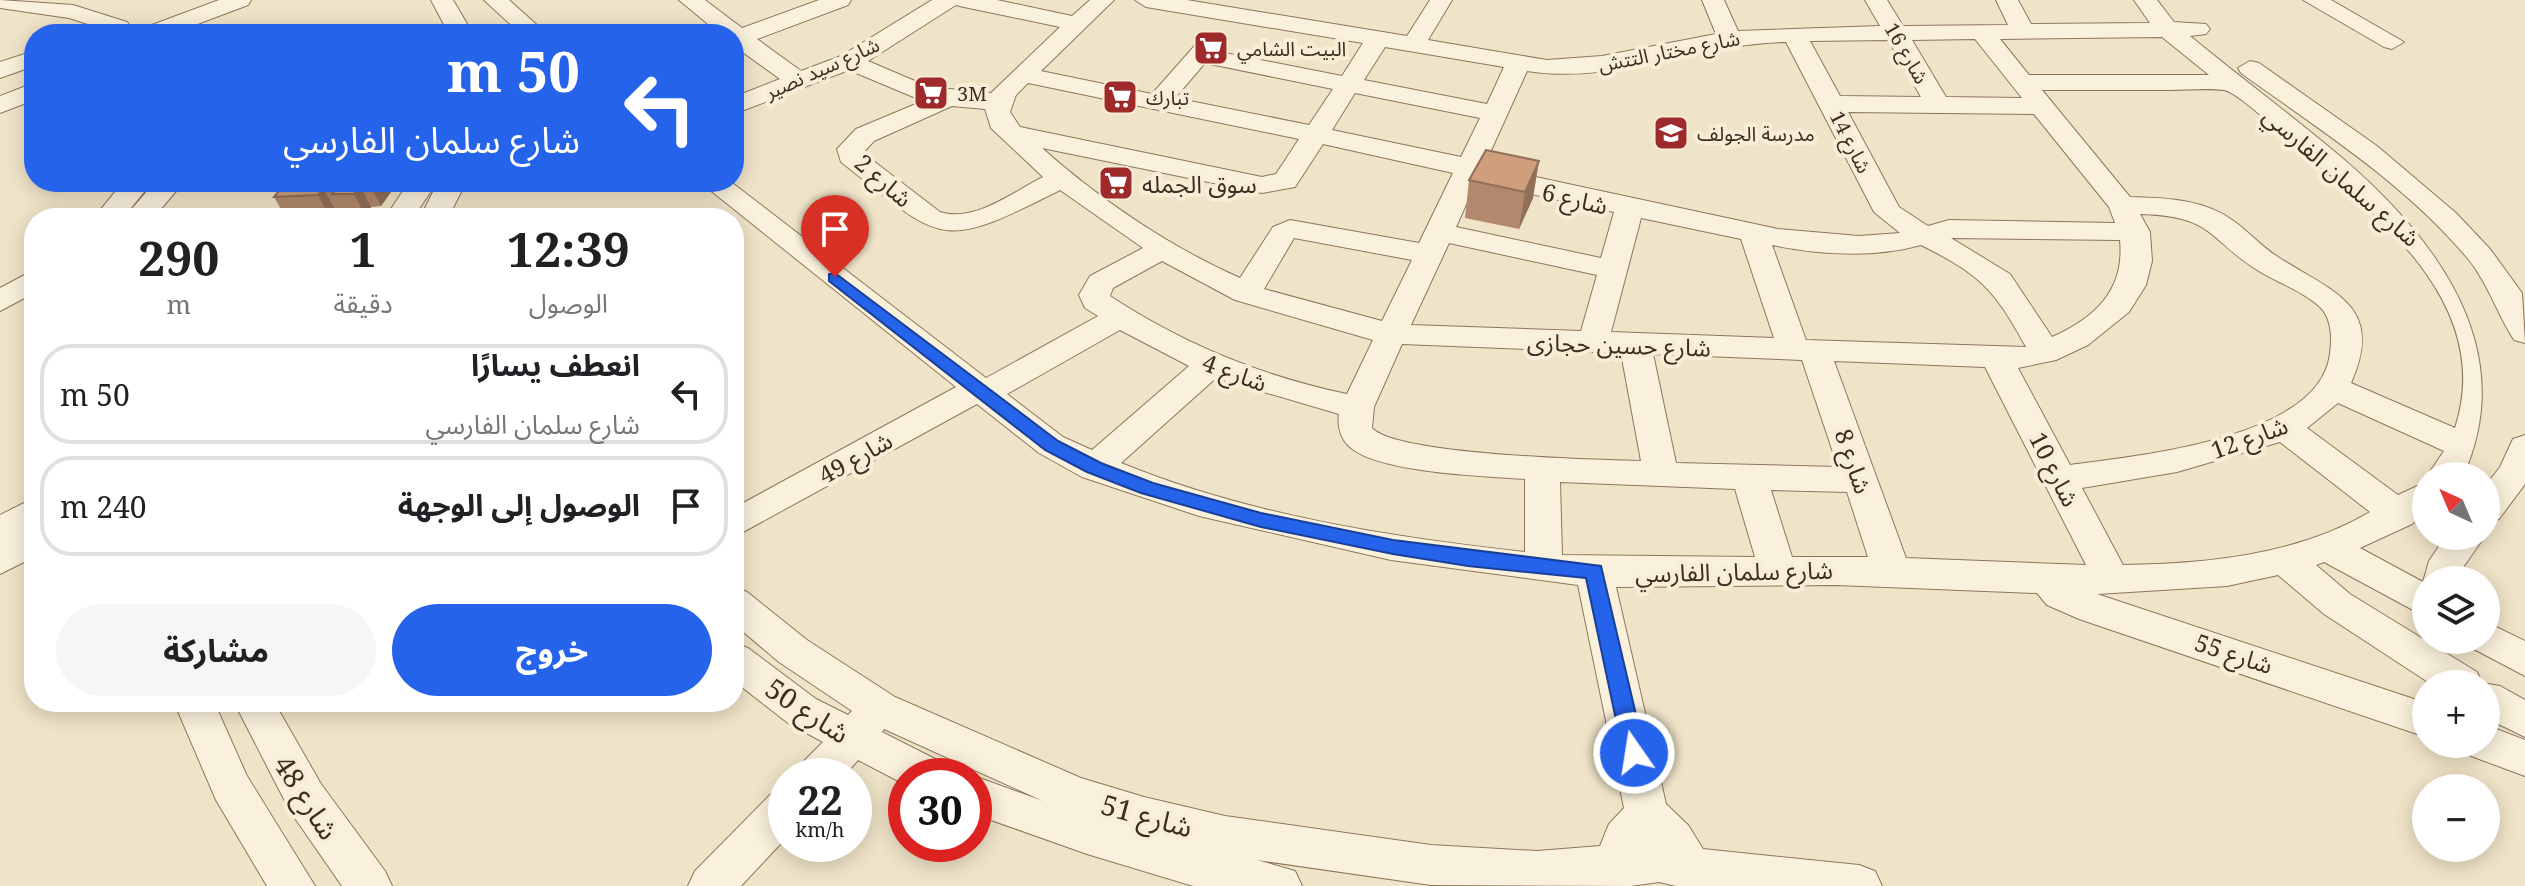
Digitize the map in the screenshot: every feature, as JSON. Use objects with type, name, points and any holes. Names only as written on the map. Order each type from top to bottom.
[{"type":"street","points":[[97,0],[156,24]]},
{"type":"street","points":[[172,24],[190,0]]},
{"type":"street","points":[[180,24],[240,0]]},
{"type":"street","points":[[442,0],[455,24]]},
{"type":"street","points":[[495,0],[523,24]]},
{"type":"street","points":[[690,0],[720,24]]},
{"type":"street","points":[[744,35],[840,0]]},
{"type":"street","name":"شارع سيد نصير","points":[[744,102],[850,61],[948,0]]},
{"type":"street","points":[[964,0],[1078,24]]},
{"type":"street","points":[[1103,0],[999,101],[1000,123],[1009,133],[1270,186],[1285,181],[1378,39]]},
{"type":"street","name":"شارع مختار التتش","points":[[1146,0],[1226,8],[1274,21],[1518,64],[1605,65],[1729,38],[1794,34],[2198,29]]},
{"type":"street","points":[[1274,21],[1292,0]]},
{"type":"street","points":[[1413,45],[1441,0]]},
{"type":"street","points":[[1713,0],[1729,38]]},
{"type":"street","name":"شارع 16","points":[[1876,0],[1938,105]]},
{"type":"street","points":[[2007,0],[2023,31]]},
{"type":"street","name":"شارع سلمان الفارسي","points":[[2145,0],[2167,29],[2400,220],[2444,275],[2466,317],[2478,361],[2480,390],[2475,419],[2453,462]]},
{"type":"street","name":"شارع سلمان الفارسي","points":[[2172,0],[2198,29],[2436,210],[2500,278],[2525,333]]},
{"type":"street","points":[[2314,0],[2392,42]]},
{"type":"street","points":[[0,1],[73,12],[97,24]]},
{"type":"street","points":[[1158,102],[1199,55],[1226,8]]},
{"type":"street","points":[[1981,31],[2129,218]]},
{"type":"street","name":"شارع 14","points":[[1794,34],[1888,212],[1998,279],[2012,296],[2045,353]]},
{"type":"street","points":[[744,43],[798,81]]},
{"type":"street","points":[[1199,55],[1495,113]]},
{"type":"street","points":[[850,61],[898,87],[945,100],[999,101]]},
{"type":"street","points":[[0,71],[24,62]]},
{"type":"street","points":[[1518,64],[1357,407],[1353,421],[1356,434],[1381,448],[1542,470],[1861,480]]},
{"type":"street","name":"شارع 6","points":[[1023,75],[1446,161],[1468,171],[1629,210],[1754,235],[1859,245],[1893,244],[1949,229],[2129,218]]},
{"type":"street","points":[[2023,82],[2235,83]]},
{"type":"street","points":[[0,92],[24,83]]},
{"type":"street","points":[[0,105],[24,95]]},
{"type":"street","name":"شارع 2","points":[[945,100],[865,135],[855,141],[850,156],[930,218],[952,225],[979,220],[1061,179]]},
{"type":"street","points":[[1832,104],[2042,106]]},
{"type":"street","name":"شارع حسين حجازى","points":[[1009,133],[1061,179],[1190,267],[1246,293],[1393,334],[1997,359],[2045,353],[2092,331],[2123,301],[2137,267],[2129,218]]},
{"type":"street","points":[[116,208],[130,192]]},
{"type":"street","points":[[147,208],[161,192]]},
{"type":"street","name":"شارع سلمان الفارسي","points":[[727,192],[979,392],[1051,445],[1094,468],[1147,488],[1261,520],[1393,547],[1594,571],[1892,572],[2112,580],[2231,570],[2286,561],[2329,548],[2412,506]]},
{"type":"street","name":"شارع 12","points":[[2061,479],[2183,459],[2228,448],[2283,427],[2312,409],[2333,388],[2344,368],[2350,334],[2329,297],[2267,263],[2210,217],[2182,209],[2129,218]]},
{"type":"street","points":[[1593,343],[1629,210]]},
{"type":"street","points":[[1246,293],[1283,233],[1299,228],[1434,243],[1612,269]]},
{"type":"street","name":"شارع 8","points":[[1754,235],[1861,480],[1892,572]]},
{"type":"street","name":"شارع 4","points":[[1162,250],[1095,288],[1096,301],[1120,317],[1211,364],[1261,383],[1357,407]]},
{"type":"street","points":[[0,302],[24,286]]},
{"type":"street","points":[[0,328],[24,312]]},
{"type":"street","points":[[979,392],[1120,317]]},
{"type":"street","points":[[1635,344],[1661,474]]},
{"type":"street","name":"شارع 10","points":[[1997,359],[2112,580]]},
{"type":"street","points":[[1094,468],[1211,364]]},
{"type":"street","points":[[2333,388],[2464,446]]},
{"type":"street","name":"شارع 49","points":[[744,519],[979,392]]},
{"type":"street","points":[[2283,427],[2412,504]]},
{"type":"street","points":[[2500,492],[2515,472],[2525,447]]},
{"type":"street","points":[[1542,470],[1544,567]]},
{"type":"street","points":[[1749,477],[1778,571]]},
{"type":"street","points":[[0,533],[24,517]]},
{"type":"street","points":[[0,560],[24,545]]},
{"type":"street","points":[[2329,548],[2412,594]]},
{"type":"street","points":[[2286,561],[2337,604],[2441,670]]},
{"type":"street","points":[[1594,571],[1647,814],[1672,839],[1695,877]]},
{"type":"street","name":"شارع 55","points":[[2048,580],[2060,595],[2092,608],[2412,715]]},
{"type":"street","name":"شارع 51","points":[[744,610],[793,651],[881,709],[1073,794],[1225,836],[1431,865],[1611,877],[1637,862],[1695,877],[1859,886]]},
{"type":"street","points":[[2500,645],[2525,660]]},
{"type":"street","name":"شارع 50","points":[[744,667],[802,711],[890,758]]},
{"type":"street","points":[[2500,706],[2525,720]]},
{"type":"street","points":[[834,758],[881,709]]},
{"type":"street","points":[[198,712],[231,787],[292,886]]},
{"type":"street","name":"شارع 48","points":[[259,712],[280,759],[305,801],[361,883]]},
{"type":"street","points":[[2500,748],[2525,758]]},
{"type":"street","points":[[992,802],[1093,838],[1212,872],[1279,886]]},
{"type":"street","points":[[1611,877],[1625,838],[1647,814]]},
{"type":"street","points":[[711,886],[768,827]]},
{"type":"building","points":[[1486,150],[1539,161],[1525,192],[1469,180]]},
{"type":"building","points":[[278,192],[320,192],[318,195],[274,197]]},
{"type":"building","points":[[334,192],[355,192],[354,194],[332,194]]},
{"type":"place","name":"البيت الشامي","points":[[1211,48]]},
{"type":"place","name":"3M","points":[[931,93]]},
{"type":"place","name":"تبارك","points":[[1120,97]]},
{"type":"place","name":"مدرسة الجولف","points":[[1671,133]]},
{"type":"place","name":"سوق الجمله","points":[[1116,183]]},
{"type":"route","points":[[835,277],[1017,422],[1094,468],[1202,505],[1322,533],[1468,559],[1594,571],[1634,753]]}]
